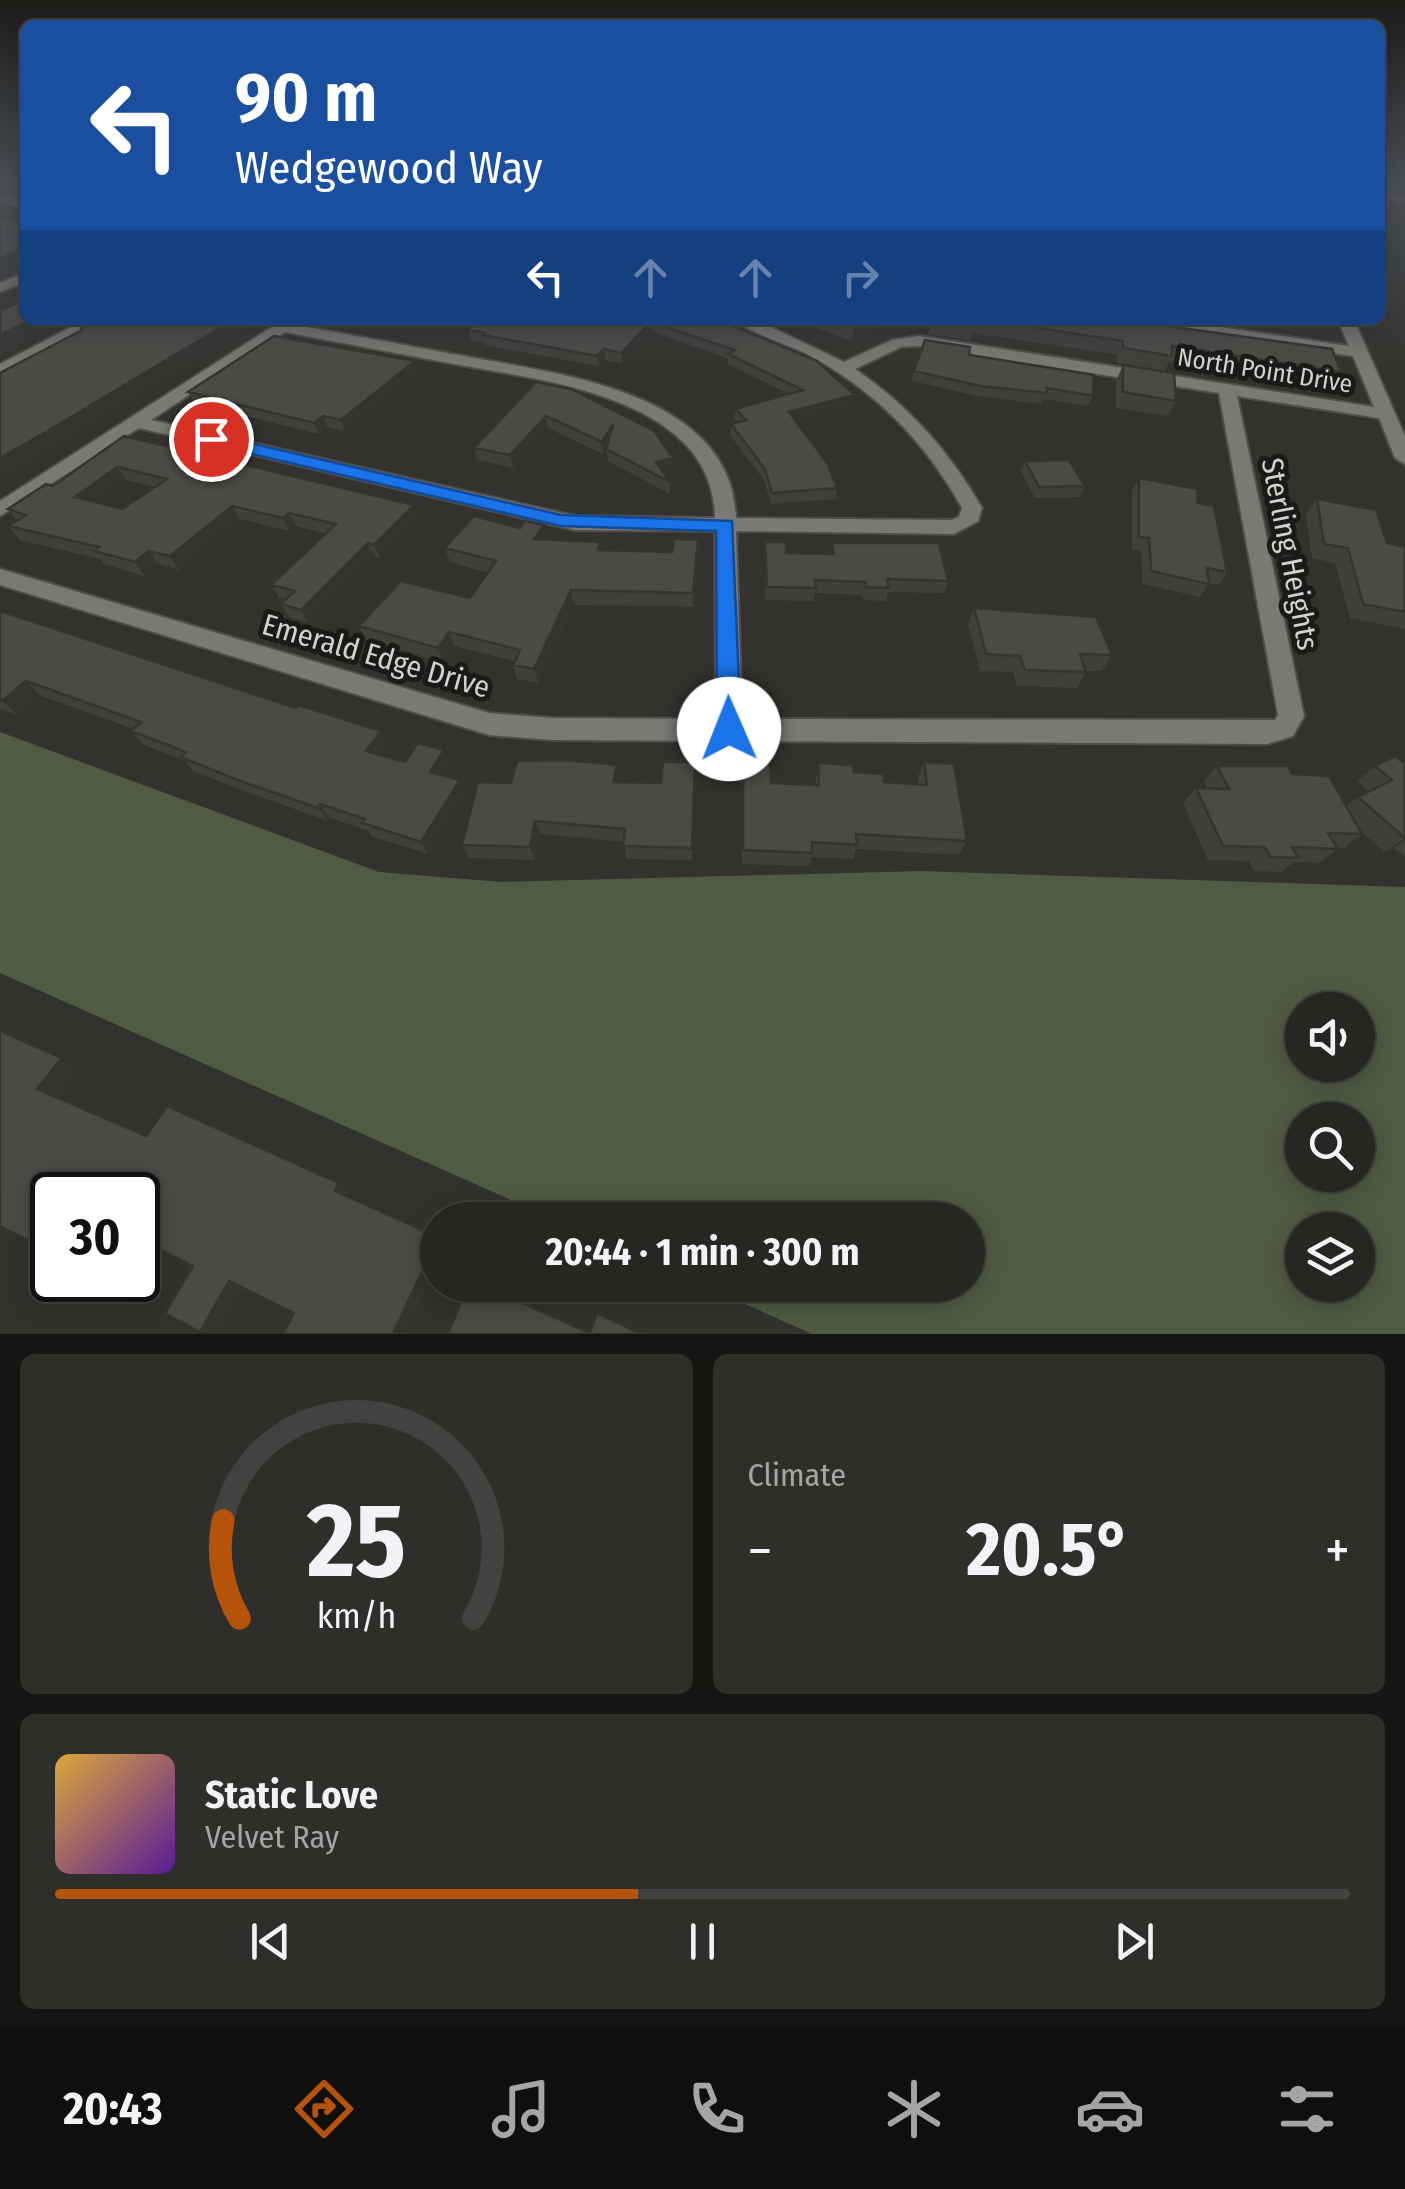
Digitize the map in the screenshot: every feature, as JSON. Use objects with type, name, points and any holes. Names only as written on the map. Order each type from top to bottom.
[{"type":"street","points":[[0,371],[88,325]]},
{"type":"street","points":[[0,510],[286,325]]},
{"type":"street","points":[[293,325],[572,381],[624,396],[672,424],[708,460],[722,490],[729,729]]},
{"type":"street","points":[[136,422],[561,520],[725,526],[954,526],[968,521],[972,508],[936,448],[893,402],[844,368],[754,325]]},
{"type":"street","points":[[1176,325],[1359,352]]},
{"type":"street","points":[[1348,325],[1405,458]]},
{"type":"street","name":"North Point Drive","points":[[844,368],[898,344],[919,341],[1386,414]]},
{"type":"street","name":"Sterling Heights","points":[[1227,389],[1291,716],[1284,728]]},
{"type":"street","name":"Emerald Edge Drive","points":[[0,578],[465,719],[538,728],[1267,733],[1284,728]]},
{"type":"green space","points":[[0,732],[379,872],[502,882],[921,871],[1405,887],[1405,1334],[812,1334],[740,1302],[985,1302],[985,1202],[515,1202],[0,973]]},
{"type":"building","points":[[0,247],[20,247],[20,249],[0,257]]},
{"type":"building","points":[[20,301],[21,325],[0,335],[0,311]]},
{"type":"building","points":[[80,325],[225,325],[0,458],[0,373],[82,330]]},
{"type":"building","points":[[474,325],[648,325],[621,353],[604,349],[597,356],[468,330]]},
{"type":"building","points":[[660,325],[736,327],[817,361],[855,395],[789,412],[828,464],[837,488],[772,493],[765,469],[731,424],[746,420],[735,409],[803,390],[728,354],[735,350]]},
{"type":"building","points":[[1019,325],[1160,325],[1332,349],[1341,372],[1172,346],[1172,356],[1123,348],[1123,341]]},
{"type":"building","points":[[274,336],[415,361],[341,420],[323,416],[314,423],[188,392]]},
{"type":"building","points":[[925,340],[970,347],[969,355],[1094,375],[1093,396],[1047,388],[1046,393],[980,386],[914,371]]},
{"type":"building","points":[[1123,365],[1174,373],[1176,401],[1123,392]]},
{"type":"building","points":[[536,382],[571,389],[654,431],[673,458],[656,462],[670,482],[606,449],[613,425],[602,442],[546,416],[510,455],[474,448]]},
{"type":"building","points":[[124,436],[414,505],[374,545],[368,543],[301,610],[281,604],[295,591],[271,585],[336,524],[289,513],[283,518],[232,506],[170,556],[149,551],[135,562],[94,551],[99,547],[8,526],[26,515],[8,509],[46,484],[53,486]],"holes":[[[117,467],[167,479],[122,509],[75,497]]]},
{"type":"building","points":[[1069,460],[1085,486],[1039,487],[1025,461]]},
{"type":"building","points":[[1139,478],[1197,489],[1198,503],[1214,506],[1227,572],[1207,568],[1209,584],[1151,571],[1149,538],[1139,537]]},
{"type":"building","points":[[1317,499],[1376,510],[1387,543],[1405,547],[1405,612],[1363,604],[1348,548],[1324,544]]},
{"type":"building","points":[[474,516],[520,528],[525,521],[544,525],[534,539],[600,542],[598,550],[672,552],[674,539],[698,540],[693,593],[571,590],[534,669],[513,665],[520,650],[449,632],[438,648],[359,626],[401,581],[470,598],[496,561],[445,548]]},
{"type":"building","points":[[765,542],[786,542],[786,553],[834,554],[832,543],[939,543],[948,581],[887,579],[889,588],[866,587],[865,582],[815,580],[816,588],[767,587]]},
{"type":"building","points":[[974,608],[1096,617],[1112,655],[1080,654],[1086,672],[1025,670],[1020,656],[986,654]]},
{"type":"building","points":[[0,611],[296,708],[298,705],[381,731],[366,751],[405,762],[418,743],[444,750],[430,772],[460,780],[421,842],[181,757],[186,752],[131,731],[141,722],[26,681],[2,701]]},
{"type":"building","points":[[1395,756],[1405,764],[1405,838],[1358,797],[1392,780],[1375,766]]},
{"type":"building","points":[[517,761],[617,765],[613,782],[661,783],[663,762],[695,762],[692,848],[623,846],[625,829],[535,821],[530,847],[462,845],[478,782],[511,783]]},
{"type":"building","points":[[743,761],[770,762],[771,783],[819,785],[818,763],[853,765],[854,772],[883,774],[884,782],[927,785],[924,762],[954,764],[967,841],[856,834],[857,845],[812,842],[812,853],[743,850]]},
{"type":"building","points":[[1217,766],[1288,766],[1292,774],[1329,776],[1362,834],[1328,833],[1338,849],[1292,847],[1298,858],[1270,857],[1265,847],[1223,846],[1196,788],[1229,789]]},
{"type":"building","points":[[0,1031],[62,1058],[37,1089],[146,1136],[167,1106],[339,1183],[335,1191],[420,1229],[420,1276],[393,1334],[283,1334],[294,1313],[229,1281],[200,1332],[165,1313],[193,1266],[160,1250],[160,1172],[30,1172],[30,1242],[0,1226]]},
{"type":"building","points":[[461,1302],[520,1302],[590,1333],[597,1313],[641,1334],[448,1334]]},
{"type":"route","points":[[211,439],[561,520],[614,525],[725,526],[729,729]]}]
